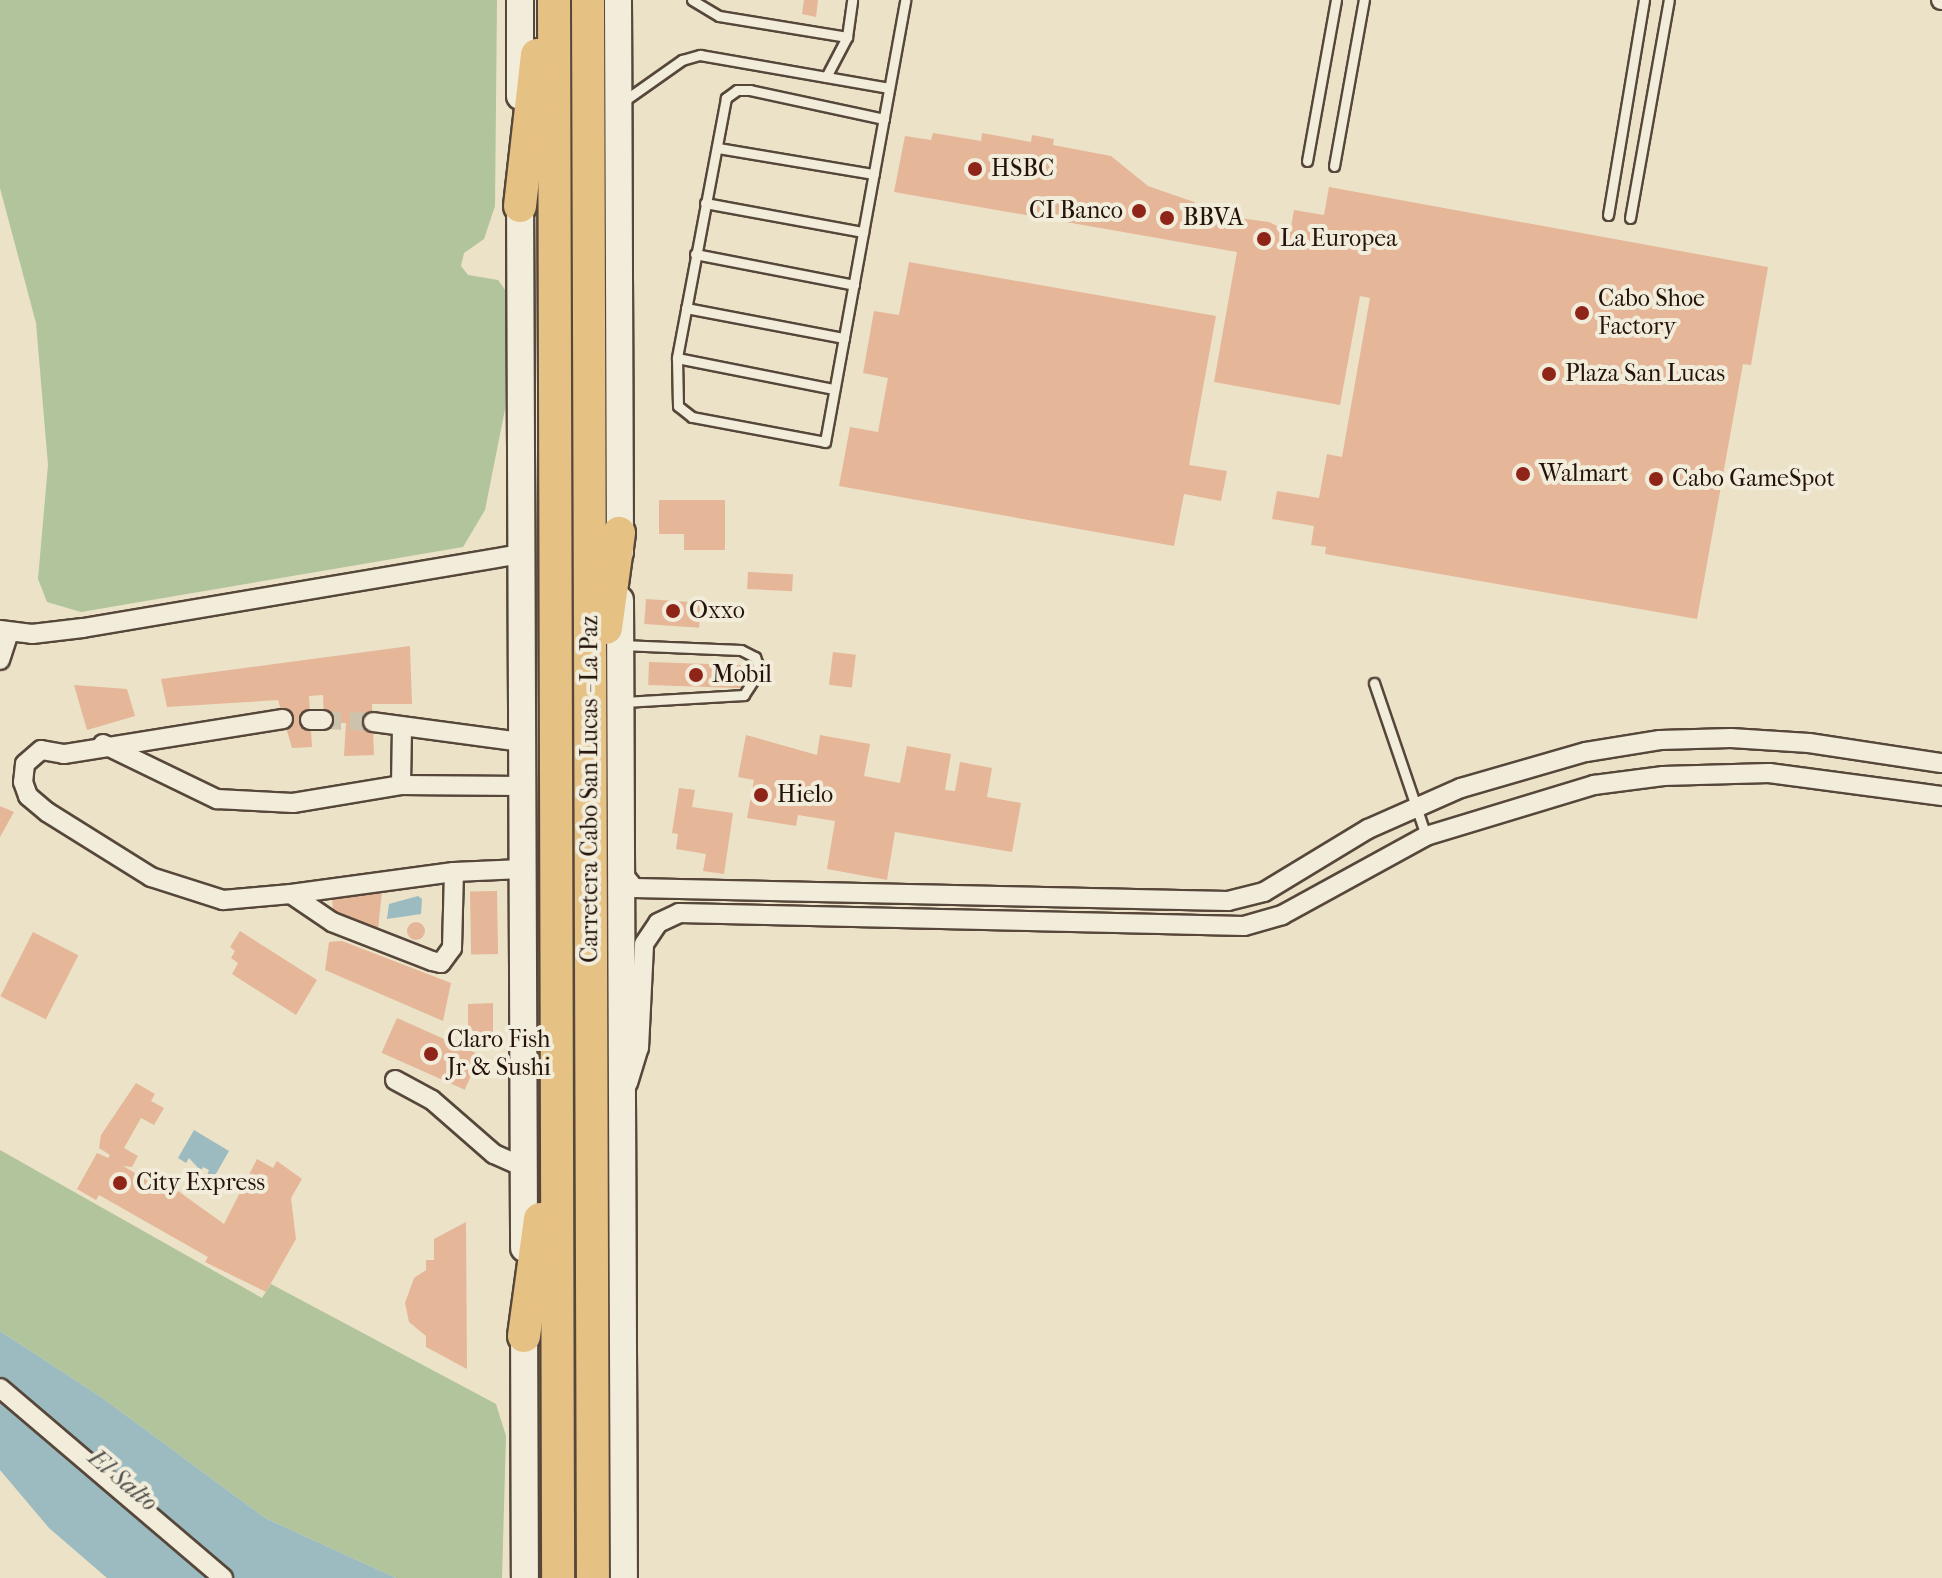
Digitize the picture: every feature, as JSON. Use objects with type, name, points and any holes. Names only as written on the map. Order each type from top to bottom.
[{"type":"highway","points":[[520,206],[543,0]]},
{"type":"highway","name":"Carretera Cabo San Lucas - La Paz","points":[[554,0],[558,1578]]},
{"type":"highway","name":"Carretera Cabo San Lucas - La Paz","points":[[588,0],[593,1578]]},
{"type":"highway","points":[[590,795],[619,533]]},
{"type":"highway","points":[[524,1336],[556,1105]]},
{"type":"main road","points":[[520,0],[525,1578]]},
{"type":"main road","points":[[618,0],[624,1578]]},
{"type":"street","points":[[0,660],[4,631],[83,628],[522,554]]},
{"type":"street","points":[[283,719],[102,744],[64,754],[41,750],[25,764],[28,796],[151,877],[199,897],[223,900],[454,872],[522,869]]},
{"type":"street","points":[[373,722],[521,742]]},
{"type":"street","points":[[401,785],[402,727]]},
{"type":"street","points":[[622,873],[626,884],[636,888],[1228,901],[1264,892],[1319,855],[1413,809],[1511,772],[1586,752],[1660,740],[1771,740],[1942,763]]},
{"type":"street","points":[[102,744],[217,799],[293,803],[401,785],[522,786]]},
{"type":"street","points":[[622,1100],[639,1048],[644,944],[658,923],[674,915],[1244,926],[1282,915],[1426,836],[1518,804],[1663,776],[1806,776],[1942,796]]},
{"type":"street","points":[[291,894],[332,922],[441,963],[452,948],[454,872]]},
{"type":"street","points":[[395,1080],[432,1100],[494,1154],[525,1168]]},
{"type":"street","points":[[0,1388],[223,1578]]},
{"type":"lane","points":[[692,0],[719,16],[847,37]]},
{"type":"lane","points":[[826,77],[847,37],[852,0]]},
{"type":"lane","points":[[884,119],[737,90],[726,98],[677,358],[678,406],[710,424],[825,442],[834,389],[854,285],[863,232],[884,119],[905,0]]},
{"type":"lane","points":[[1307,161],[1336,0]]},
{"type":"lane","points":[[1334,166],[1364,0]]},
{"type":"lane","points":[[1608,215],[1644,0]]},
{"type":"lane","points":[[1630,218],[1669,0]]},
{"type":"lane","points":[[618,105],[682,60],[700,55],[889,88]]},
{"type":"lane","points":[[718,148],[874,174]]},
{"type":"lane","points":[[705,203],[863,232]]},
{"type":"lane","points":[[695,254],[854,285]]},
{"type":"lane","points":[[686,308],[844,338]]},
{"type":"lane","points":[[677,358],[834,389]]},
{"type":"lane","points":[[621,645],[741,650],[755,657],[760,670],[744,695],[621,702]]},
{"type":"lane","points":[[1374,683],[1413,809],[1426,836]]},
{"type":"green space","points":[[0,0],[497,0],[495,206],[484,239],[464,253],[461,266],[468,275],[498,280],[506,291],[505,409],[485,510],[463,547],[81,612],[47,602],[38,579],[48,465],[36,323],[0,188]]},
{"type":"green space","points":[[0,1150],[262,1298],[271,1284],[496,1404],[506,1436],[502,1578],[396,1578],[265,1518],[101,1397],[0,1331]]},
{"type":"water","points":[[418,896],[422,899],[421,914],[387,919],[389,904]]},
{"type":"water","points":[[194,1130],[229,1151],[213,1179],[207,1175],[209,1170],[203,1167],[201,1171],[189,1158],[186,1163],[178,1158]]},
{"type":"water","name":"El Salto","points":[[0,1331],[101,1397],[265,1518],[396,1578],[107,1578],[49,1528],[0,1470]]},
{"type":"building","points":[[804,0],[818,0],[816,17],[802,14]]},
{"type":"building","name":"Plaza San Lucas","points":[[933,133],[981,141],[982,133],[1031,142],[1032,135],[1054,139],[1053,145],[1111,156],[1148,186],[1194,202],[1210,214],[1237,208],[1239,218],[1269,222],[1290,232],[1294,210],[1324,215],[1329,187],[1768,267],[1751,365],[1743,364],[1697,619],[1325,554],[1326,547],[1311,545],[1314,526],[1272,519],[1277,491],[1319,498],[1327,454],[1342,457],[1370,298],[1360,296],[1340,405],[1214,382],[1237,252],[894,192],[905,136],[931,140]]},
{"type":"building","points":[[909,262],[1216,316],[1189,465],[1227,471],[1221,501],[1184,494],[1174,546],[839,486],[850,427],[878,432],[888,378],[863,373],[874,311],[899,315]]},
{"type":"building","points":[[659,500],[725,500],[725,550],[684,550],[684,534],[659,534]]},
{"type":"building","points":[[748,572],[793,574],[792,591],[747,589]]},
{"type":"building","name":"Oxxo","points":[[646,599],[701,603],[699,628],[644,624]]},
{"type":"building","points":[[410,646],[412,704],[372,704],[374,755],[344,756],[346,723],[324,723],[323,695],[309,696],[312,747],[292,748],[278,700],[167,707],[161,679]]},
{"type":"building","points":[[833,652],[856,655],[852,688],[829,685]]},
{"type":"building","name":"Mobil","points":[[649,662],[745,665],[744,688],[648,685]]},
{"type":"building","points":[[74,685],[127,689],[135,716],[87,730]]},
{"type":"building","points":[[746,735],[817,755],[820,735],[870,744],[864,776],[900,783],[907,746],[951,754],[945,790],[955,791],[960,762],[992,768],[987,797],[1021,803],[1012,852],[895,832],[887,880],[827,869],[835,821],[798,815],[796,826],[747,818],[754,780],[738,777]]},
{"type":"building","points":[[679,788],[695,790],[692,807],[733,813],[724,874],[703,871],[706,854],[676,849],[678,834],[672,833]]},
{"type":"building","points":[[0,806],[14,812],[0,837]]},
{"type":"building","points":[[382,891],[378,930],[333,912],[332,897]]},
{"type":"building","points":[[470,891],[497,891],[498,954],[471,954]]},
{"type":"building","points":[[416,922],[425,931],[416,940],[407,931]]},
{"type":"building","points":[[240,931],[317,980],[296,1015],[232,974],[238,963],[231,958],[235,951],[230,947]]},
{"type":"building","points":[[33,932],[78,955],[46,1019],[0,996]]},
{"type":"building","points":[[342,941],[451,983],[443,1021],[325,970],[329,942]]},
{"type":"building","points":[[493,1003],[493,1037],[468,1029],[468,1004]]},
{"type":"building","name":"Claro Fish Jr & Sushi","points":[[397,1018],[480,1055],[465,1090],[382,1053]]},
{"type":"building","name":"City Express","points":[[136,1083],[155,1094],[151,1101],[164,1108],[154,1125],[141,1118],[124,1148],[138,1156],[132,1167],[123,1166],[150,1182],[164,1181],[224,1224],[257,1159],[273,1168],[277,1161],[302,1179],[291,1198],[296,1239],[266,1292],[205,1262],[208,1257],[99,1195],[96,1200],[77,1189],[97,1153],[108,1158],[110,1155],[99,1148],[101,1135]]},
{"type":"building","points":[[466,1222],[467,1369],[426,1347],[426,1336],[409,1322],[405,1303],[414,1278],[426,1270],[426,1260],[434,1260],[434,1239]]},
{"type":"tunnel","points":[[323,720],[373,722]]},
{"type":"place","name":"HSBC","points":[[975,169]]},
{"type":"place","name":"CI Banco","points":[[1139,211]]},
{"type":"place","name":"BBVA","points":[[1167,218]]},
{"type":"place","name":"La Europea","points":[[1264,239]]},
{"type":"place","name":"Cabo Shoe Factory","points":[[1582,313]]},
{"type":"place","name":"Plaza San Lucas","points":[[1549,374]]},
{"type":"place","name":"Walmart","points":[[1523,474]]},
{"type":"place","name":"Cabo GameSpot","points":[[1656,479]]},
{"type":"place","name":"Oxxo","points":[[673,611]]},
{"type":"place","name":"Mobil","points":[[696,675]]},
{"type":"place","name":"Hielo","points":[[761,795]]},
{"type":"place","name":"Claro Fish Jr & Sushi","points":[[431,1054]]},
{"type":"place","name":"City Express","points":[[120,1183]]}]
